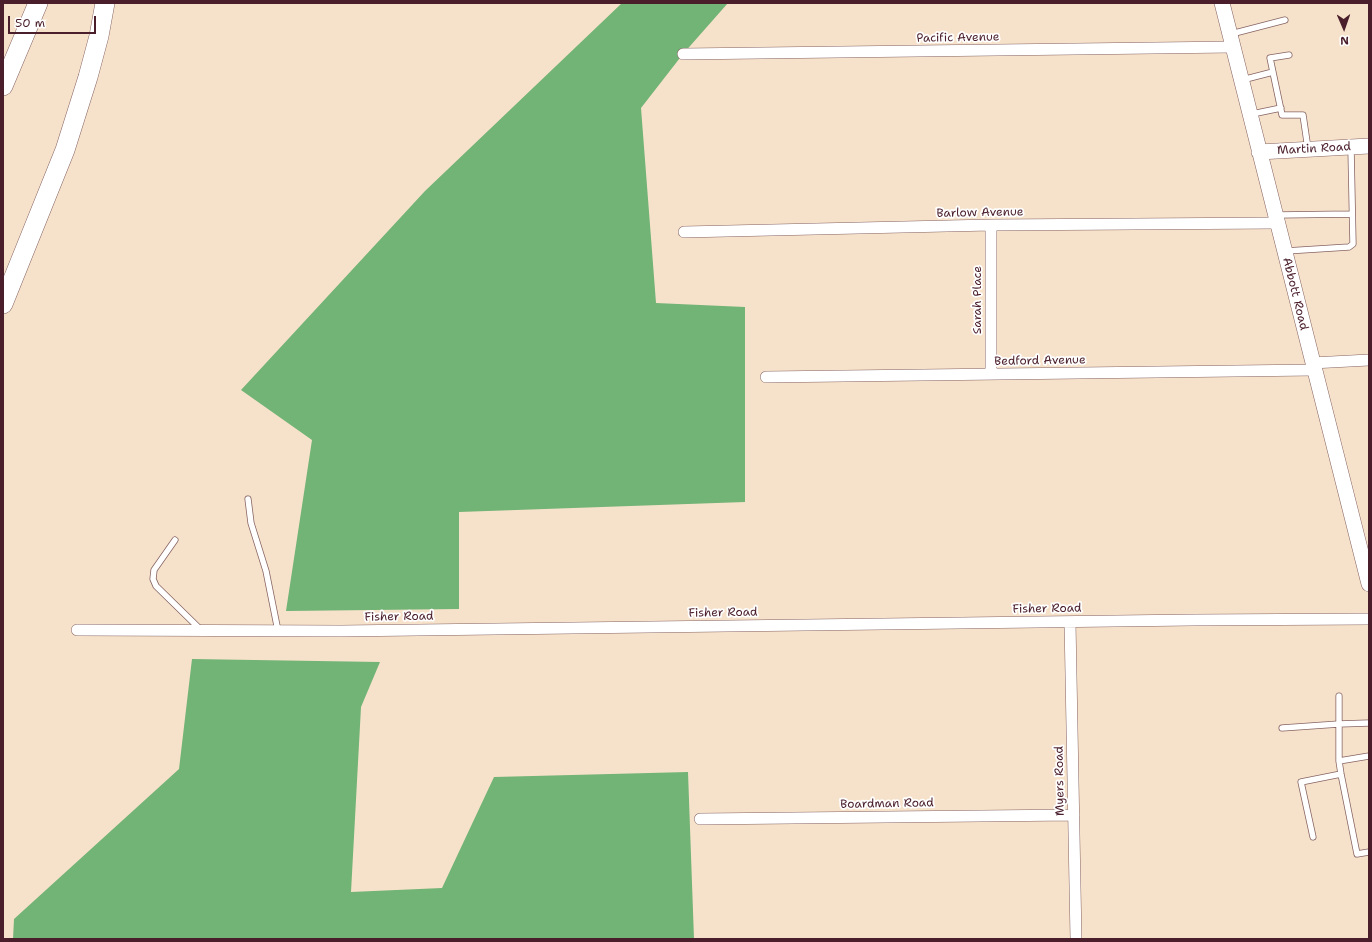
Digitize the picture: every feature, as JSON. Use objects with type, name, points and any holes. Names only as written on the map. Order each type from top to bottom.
[{"type":"highway","points":[[3,86],[38,3]]},
{"type":"highway","points":[[3,304],[65,150],[88,78],[99,36],[105,3]]},
{"type":"street","name":"Abbott Road","points":[[1222,3],[1369,584]]},
{"type":"street","name":"Pacific Avenue","points":[[684,54],[1231,41]]},
{"type":"street","name":"Martin Road","points":[[1259,152],[1369,146]]},
{"type":"street","name":"Barlow Avenue","points":[[684,232],[1276,219]]},
{"type":"street","name":"Sarah Place","points":[[991,225],[992,374]]},
{"type":"street","name":"Bedford Avenue","points":[[766,376],[992,374],[1313,366],[1369,360]]},
{"type":"street","name":"Fisher Road","points":[[77,630],[278,631],[1369,619]]},
{"type":"street","name":"Myers Road","points":[[1070,622],[1076,939]]},
{"type":"street","name":"Boardman Road","points":[[700,819],[1074,815]]},
{"type":"lane","points":[[1231,41],[1285,20]]},
{"type":"lane","points":[[1289,55],[1270,58],[1282,115],[1303,115],[1308,149]]},
{"type":"lane","points":[[1241,80],[1273,72]]},
{"type":"lane","points":[[1250,114],[1281,108]]},
{"type":"lane","points":[[1284,251],[1349,247],[1353,244],[1351,147]]},
{"type":"lane","points":[[1276,219],[1352,214]]},
{"type":"lane","points":[[248,499],[251,523],[266,570],[278,631]]},
{"type":"lane","points":[[176,540],[154,570],[153,579],[156,586],[202,631]]},
{"type":"lane","points":[[1339,696],[1338,724],[1339,761],[1341,774],[1357,854],[1369,852]]},
{"type":"lane","points":[[1282,728],[1369,723]]},
{"type":"lane","points":[[1339,761],[1369,756]]},
{"type":"lane","points":[[1313,837],[1301,782],[1341,774]]},
{"type":"green space","points":[[622,3],[728,3],[683,54],[641,108],[656,303],[745,307],[745,502],[459,512],[459,609],[286,611],[312,440],[241,390],[425,191]]},
{"type":"green space","points":[[192,659],[380,662],[361,707],[351,892],[442,888],[494,777],[688,772],[694,939],[13,939],[14,919],[179,769]]}]
